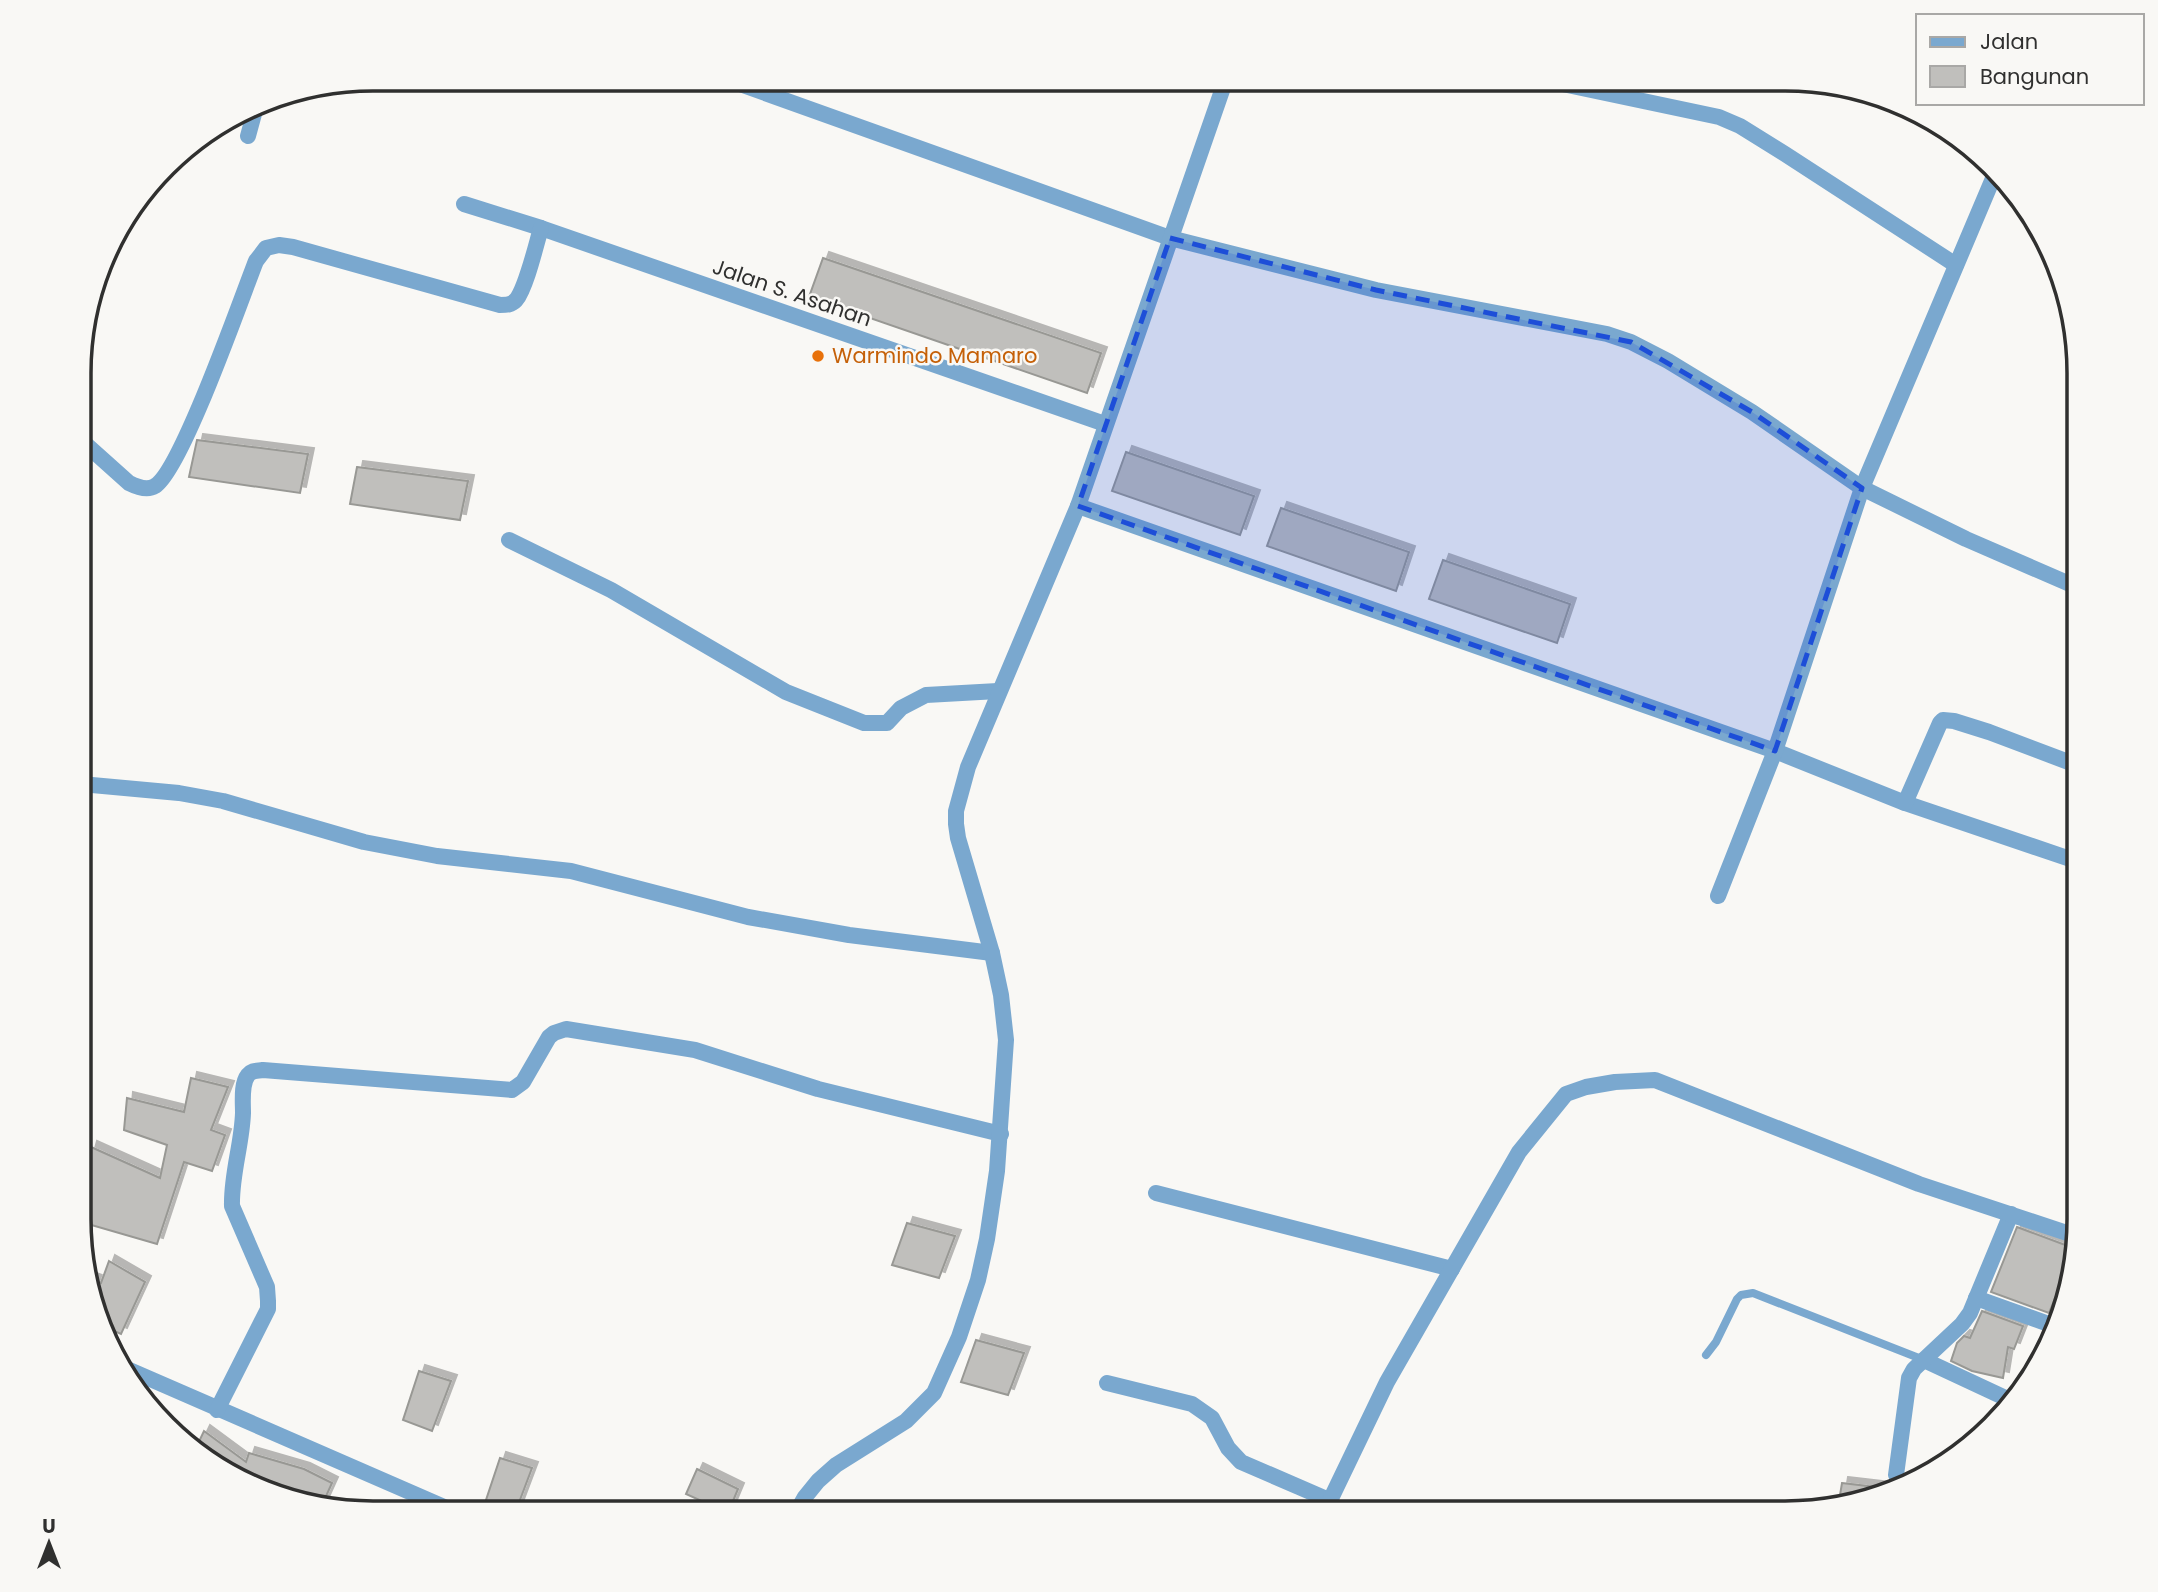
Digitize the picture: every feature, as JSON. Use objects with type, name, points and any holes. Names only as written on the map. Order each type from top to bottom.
[{"type":"street","points":[[760,91],[1170,238],[1376,290],[1607,334],[1631,342],[1752,412],[1862,488],[1966,539],[2067,583]]},
{"type":"street","points":[[803,1501],[827,1473],[906,1421],[934,1393],[959,1337],[978,1280],[987,1239],[1000,1135],[1006,1040],[1002,995],[956,824],[956,811],[968,767],[998,691],[1078,506],[1222,91]]},
{"type":"street","points":[[1596,91],[1719,117],[1740,127],[1956,265]]},
{"type":"street","points":[[248,136],[253,118]]},
{"type":"street","points":[[1718,896],[1774,751],[1862,488],[1992,182]]},
{"type":"street","name":"Jalan S. Asahan","points":[[464,204],[541,228],[1105,424]]},
{"type":"street","points":[[91,449],[138,488],[156,486],[164,478],[192,426],[256,261],[266,247],[293,247],[508,305],[514,302],[522,290],[541,228]]},
{"type":"street","points":[[1078,506],[1774,751],[1905,803],[2067,858]]},
{"type":"street","points":[[509,540],[611,590],[786,692],[864,723],[887,723],[901,708],[926,695],[998,691]]},
{"type":"street","points":[[1905,803],[1943,720],[1989,732],[2067,761]]},
{"type":"street","points":[[91,785],[179,793],[223,801],[364,842],[438,856],[570,871],[748,918],[849,935],[992,953]]},
{"type":"street","points":[[217,1410],[268,1309],[267,1287],[232,1206],[242,1136],[244,1085],[246,1076],[251,1071],[512,1090],[523,1082],[549,1037],[566,1029],[695,1050],[818,1090],[1000,1135]]},
{"type":"street","points":[[1328,1501],[1387,1382],[1519,1152],[1566,1094],[1615,1082],[1656,1080],[1919,1184],[2066,1233]]},
{"type":"street","points":[[1156,1193],[1452,1269]]},
{"type":"street","points":[[1896,1475],[1909,1378],[1914,1369],[1962,1324],[1976,1298],[2011,1214]]},
{"type":"street","points":[[1976,1298],[2047,1324]]},
{"type":"street","points":[[1924,1360],[2004,1397]]},
{"type":"street","points":[[138,1374],[430,1501]]},
{"type":"street","points":[[1107,1382],[1192,1404],[1212,1418],[1234,1457],[1316,1501]]},
{"type":"lane","points":[[1706,1355],[1716,1342],[1737,1299],[1741,1295],[1753,1293],[1924,1360]]},
{"type":"highlighted area","points":[[1170,238],[1376,290],[1631,342],[1752,412],[1862,488],[1775,751],[1078,506]]},
{"type":"building","points":[[823,258],[1101,353],[1087,393],[809,297]]},
{"type":"building","points":[[197,440],[308,454],[300,493],[189,477]]},
{"type":"building","points":[[1126,452],[1254,496],[1240,535],[1112,491]]},
{"type":"building","points":[[357,467],[468,481],[460,520],[350,504]]},
{"type":"building","points":[[1281,508],[1409,552],[1396,591],[1267,546]]},
{"type":"building","points":[[1443,560],[1570,604],[1557,643],[1429,599]]},
{"type":"building","points":[[191,1078],[228,1087],[211,1130],[225,1135],[212,1171],[184,1162],[157,1244],[91,1225],[91,1147],[160,1178],[167,1145],[124,1130],[127,1098],[184,1112]]},
{"type":"building","points":[[907,1223],[955,1236],[939,1278],[892,1265]]},
{"type":"building","points":[[2017,1227],[2066,1245],[2062,1274],[2049,1313],[1991,1292]]},
{"type":"building","points":[[109,1261],[145,1282],[121,1334],[112,1327],[98,1282],[101,1283]]},
{"type":"building","points":[[1982,1311],[2023,1326],[2014,1349],[2008,1347],[2003,1378],[1972,1371],[1951,1361],[1957,1343],[1964,1336],[1970,1338]]},
{"type":"building","points":[[976,1340],[1024,1353],[1008,1395],[961,1382]]},
{"type":"building","points":[[419,1371],[451,1381],[432,1431],[403,1420]]},
{"type":"building","points":[[204,1431],[246,1462],[249,1453],[304,1469],[332,1483],[326,1497],[282,1486],[248,1472],[199,1441]]},
{"type":"building","points":[[500,1458],[532,1468],[520,1501],[486,1501]]},
{"type":"building","points":[[697,1469],[738,1489],[733,1501],[701,1501],[686,1494]]},
{"type":"building","points":[[1842,1483],[1873,1487],[1840,1496]]},
{"type":"place","name":"Warmindo Mamaro","points":[[818,356]]}]
